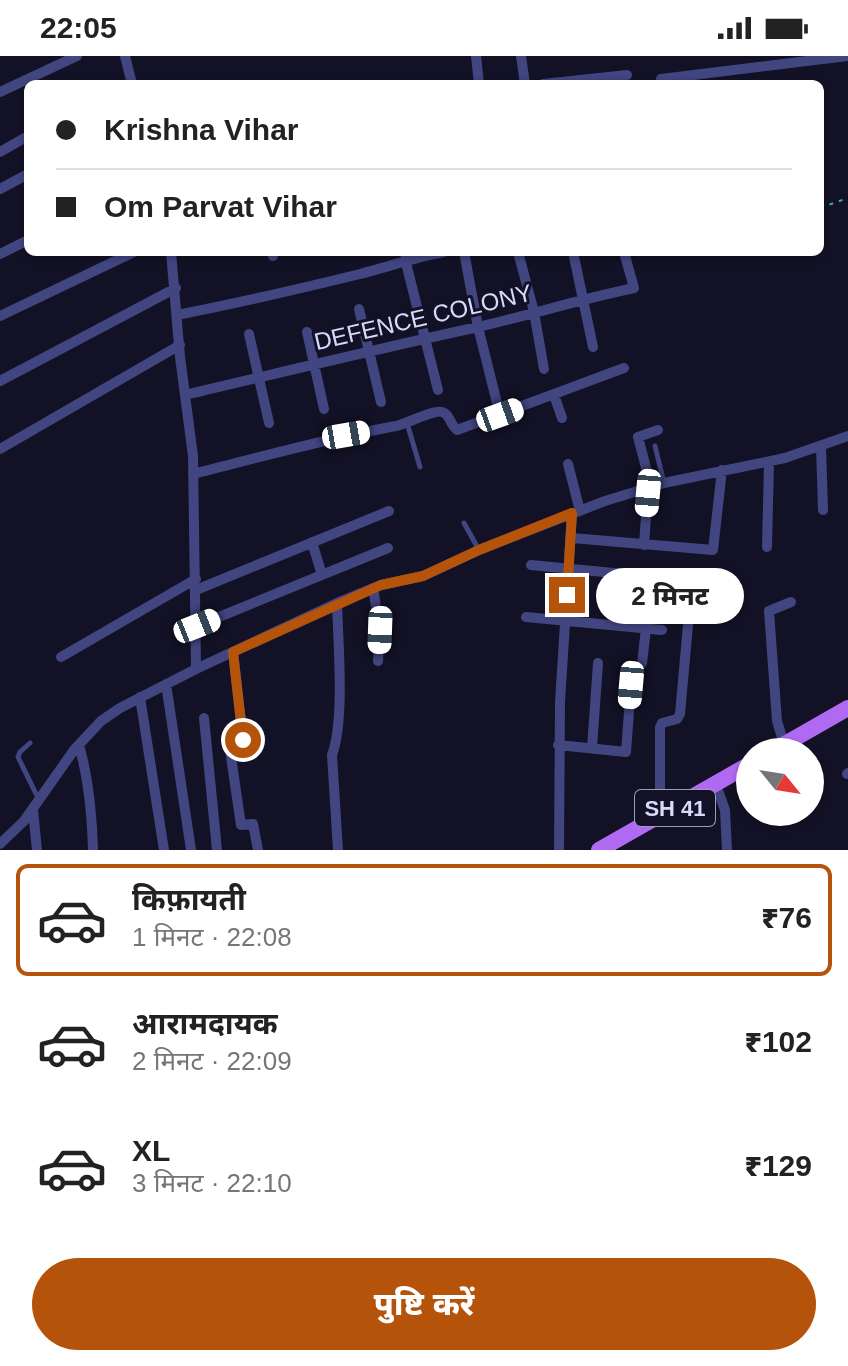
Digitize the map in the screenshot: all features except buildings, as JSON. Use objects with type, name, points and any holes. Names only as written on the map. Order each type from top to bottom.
[{"type":"main road","points":[[796,738],[848,708]]},
{"type":"main road","name":"SH 41","points":[[599,850],[736,773]]},
{"type":"street","points":[[26,80],[77,56]]},
{"type":"street","points":[[125,56],[128,80]]},
{"type":"street","points":[[476,56],[479,80]]},
{"type":"street","points":[[521,56],[524,80]]},
{"type":"street","points":[[661,79],[848,57]]},
{"type":"street","points":[[580,80],[627,75]]},
{"type":"street","points":[[0,92],[24,81]]},
{"type":"street","points":[[0,152],[24,138]]},
{"type":"street","points":[[0,189],[24,176]]},
{"type":"street","points":[[0,254],[24,242]]},
{"type":"street","points":[[0,316],[126,256]]},
{"type":"street","points":[[172,256],[193,474],[196,669]]},
{"type":"street","points":[[177,315],[363,273],[422,256]]},
{"type":"street","points":[[465,256],[478,327],[500,415]]},
{"type":"street","points":[[519,256],[534,312],[544,369]]},
{"type":"street","points":[[574,256],[593,347]]},
{"type":"street","name":"DEFENCE COLONY","points":[[185,395],[634,288],[625,256]]},
{"type":"street","points":[[405,259],[438,390]]},
{"type":"street","points":[[0,381],[176,288]]},
{"type":"street","points":[[359,309],[381,402]]},
{"type":"street","points":[[307,332],[324,409]]},
{"type":"street","points":[[249,334],[269,423]]},
{"type":"street","points":[[0,449],[180,345]]},
{"type":"street","points":[[193,474],[346,435],[407,423],[436,412],[447,415],[450,425],[457,430],[624,368]]},
{"type":"street","points":[[554,395],[562,418]]},
{"type":"street","points":[[644,545],[650,488],[638,437],[658,430]]},
{"type":"street","points":[[1,850],[0,844],[36,805],[79,745],[101,721],[196,669],[373,588],[423,576],[576,512],[664,483],[769,462],[848,436]]},
{"type":"street","points":[[821,447],[823,510]]},
{"type":"street","points":[[767,547],[769,462]]},
{"type":"street","points":[[559,850],[558,745],[569,569],[576,512],[568,464]]},
{"type":"street","points":[[572,538],[713,550],[722,470]]},
{"type":"street","points":[[61,657],[196,584],[389,511]]},
{"type":"street","points":[[312,542],[322,575]]},
{"type":"street","points":[[197,626],[388,548]]},
{"type":"street","points":[[531,565],[665,578]]},
{"type":"street","points":[[373,588],[380,630],[378,661]]},
{"type":"street","points":[[778,738],[769,611],[791,602]]},
{"type":"street","points":[[337,603],[338,694],[332,755],[338,850]]},
{"type":"street","points":[[526,617],[662,630]]},
{"type":"street","points":[[660,816],[660,727],[662,723],[677,719],[680,714],[688,625]]},
{"type":"street","points":[[642,663],[646,629]]},
{"type":"street","points":[[207,746],[243,740],[233,652]]},
{"type":"street","points":[[592,748],[598,663]]},
{"type":"street","points":[[166,684],[191,850]]},
{"type":"street","points":[[558,745],[626,752],[631,685]]},
{"type":"street","points":[[140,697],[164,850]]},
{"type":"street","points":[[204,718],[217,850]]},
{"type":"street","points":[[229,743],[241,825],[253,824],[258,850]]},
{"type":"street","points":[[79,745],[87,773],[93,850]]},
{"type":"street","points":[[716,785],[725,810],[727,850]]},
{"type":"street","points":[[36,805],[37,850]]},
{"type":"lane","points":[[407,423],[420,467]]},
{"type":"lane","points":[[655,446],[664,483]]},
{"type":"lane","points":[[464,523],[479,550]]},
{"type":"lane","points":[[30,743],[18,757],[36,805]]},
{"type":"path","points":[[824,207],[848,198]]},
{"type":"route","points":[[243,740],[233,652],[337,603],[381,585],[423,576],[572,513],[567,595]]}]
